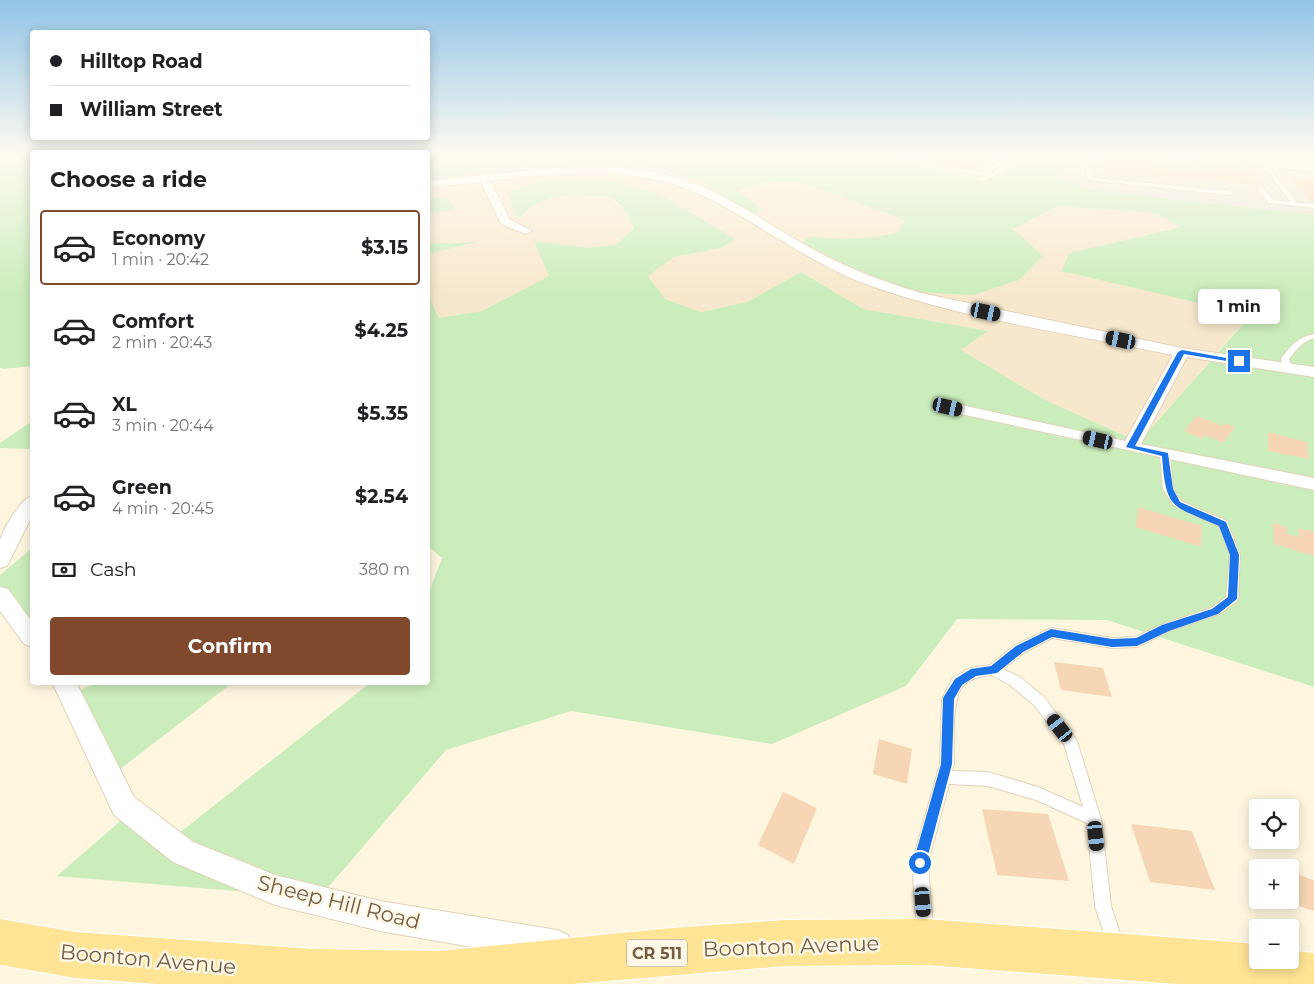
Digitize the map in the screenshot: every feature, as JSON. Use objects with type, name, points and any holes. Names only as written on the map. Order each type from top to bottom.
[{"type":"main road","name":"Boonton Avenue","points":[[0,942],[75,955],[315,972],[439,974],[785,943],[926,942],[1246,966],[1314,977]]},
{"type":"street","points":[[495,202],[505,222],[526,231]]},
{"type":"street","points":[[723,202],[815,256],[880,285],[954,306],[1182,352],[1312,374]]},
{"type":"street","points":[[1130,447],[1182,352]]},
{"type":"street","points":[[948,407],[1130,447],[1314,484]]},
{"type":"street","points":[[0,561],[30,505]]},
{"type":"street","points":[[0,596],[30,635]]},
{"type":"street","name":"Sheep Hill Road","points":[[65,685],[124,806],[182,852],[275,890],[370,914],[620,957]]},
{"type":"lane","points":[[1271,202],[1314,206]]},
{"type":"lane","points":[[1288,369],[1285,359],[1289,352],[1307,337],[1314,336]]},
{"type":"lane","points":[[993,670],[1019,649],[1051,633],[1112,643],[1137,642],[1165,628],[1215,611],[1232,599],[1235,555],[1223,524],[1177,504],[1168,489],[1165,454]]},
{"type":"lane","points":[[926,942],[920,863],[947,764],[946,731],[949,698],[958,682],[974,672],[993,670],[1015,681],[1039,701],[1070,741],[1094,819],[1102,906],[1120,956]]},
{"type":"lane","points":[[943,777],[988,779],[1038,794],[1094,819]]},
{"type":"shaded area","points":[[451,202],[523,202],[530,206],[540,202],[614,202],[626,212],[634,228],[617,244],[588,248],[534,241],[550,276],[482,311],[439,318],[430,299],[430,254],[473,243],[430,244],[430,214],[455,210]]},
{"type":"shaded area","points":[[666,202],[732,202],[752,214],[762,210],[752,202],[855,202],[905,220],[898,232],[879,237],[845,240],[810,236],[802,243],[1012,229],[1058,206],[1154,213],[1183,227],[1069,253],[1061,271],[1251,314],[1139,442],[1045,400],[961,350],[987,331],[863,309],[801,272],[747,302],[701,312],[665,299],[648,276],[674,257],[721,248]]},
{"type":"shaded area","points":[[1199,202],[1314,202],[1314,215]]},
{"type":"green space","points":[[0,202],[30,202],[30,366],[0,368]]},
{"type":"green space","points":[[430,202],[451,202],[455,210],[430,214]]},
{"type":"green space","points":[[511,202],[541,202],[534,206],[518,219]]},
{"type":"green space","points":[[616,202],[671,202],[736,239],[721,248],[674,257],[648,276],[665,299],[701,312],[747,302],[801,272],[863,309],[988,331],[961,350],[1045,400],[1139,442],[1251,315],[1061,271],[1069,253],[1182,227],[1154,213],[1058,206],[1013,229],[1043,256],[1019,280],[973,295],[915,292],[883,283],[802,243],[810,236],[854,238],[887,235],[898,232],[905,220],[855,202],[1199,202],[1314,215],[1314,687],[1107,620],[957,619],[906,686],[772,744],[571,711],[446,750],[319,898],[57,876],[133,810],[169,841],[367,685],[430,685],[430,590],[442,558],[430,548],[430,299],[439,318],[482,311],[549,276],[534,241],[589,248],[617,244],[634,228],[628,215]]},
{"type":"green space","points":[[732,202],[752,202],[763,210],[752,214]]},
{"type":"green space","points":[[477,242],[430,254],[430,244]]},
{"type":"green space","points":[[30,422],[30,449],[0,448],[0,443]]},
{"type":"green space","points":[[30,550],[30,627],[25,629],[0,587],[0,575]]},
{"type":"green space","points":[[92,685],[229,685],[106,780],[68,696]]},
{"type":"building","points":[[1197,416],[1222,426],[1225,423],[1235,427],[1223,443],[1205,435],[1202,439],[1184,431]]},
{"type":"building","points":[[1268,432],[1307,442],[1309,459],[1268,451]]},
{"type":"building","points":[[1138,507],[1202,526],[1201,547],[1136,527]]},
{"type":"building","points":[[1273,523],[1287,527],[1287,534],[1299,537],[1298,528],[1314,532],[1314,556],[1274,544]]},
{"type":"building","points":[[1054,662],[1103,668],[1112,697],[1061,690]]},
{"type":"building","points":[[879,739],[912,749],[907,784],[873,774]]},
{"type":"building","points":[[783,792],[817,808],[794,864],[758,845]]},
{"type":"building","points":[[982,809],[1048,814],[1069,881],[997,875]]},
{"type":"building","points":[[1131,824],[1192,831],[1215,890],[1150,882]]},
{"type":"building","points":[[1299,875],[1314,880],[1314,911],[1299,906]]},
{"type":"route","points":[[920,863],[947,764],[946,731],[949,698],[958,682],[974,672],[993,670],[1019,649],[1051,633],[1112,643],[1137,642],[1165,628],[1215,611],[1232,599],[1235,555],[1223,524],[1177,504],[1168,489],[1165,454],[1130,447],[1182,352],[1239,361]]}]
